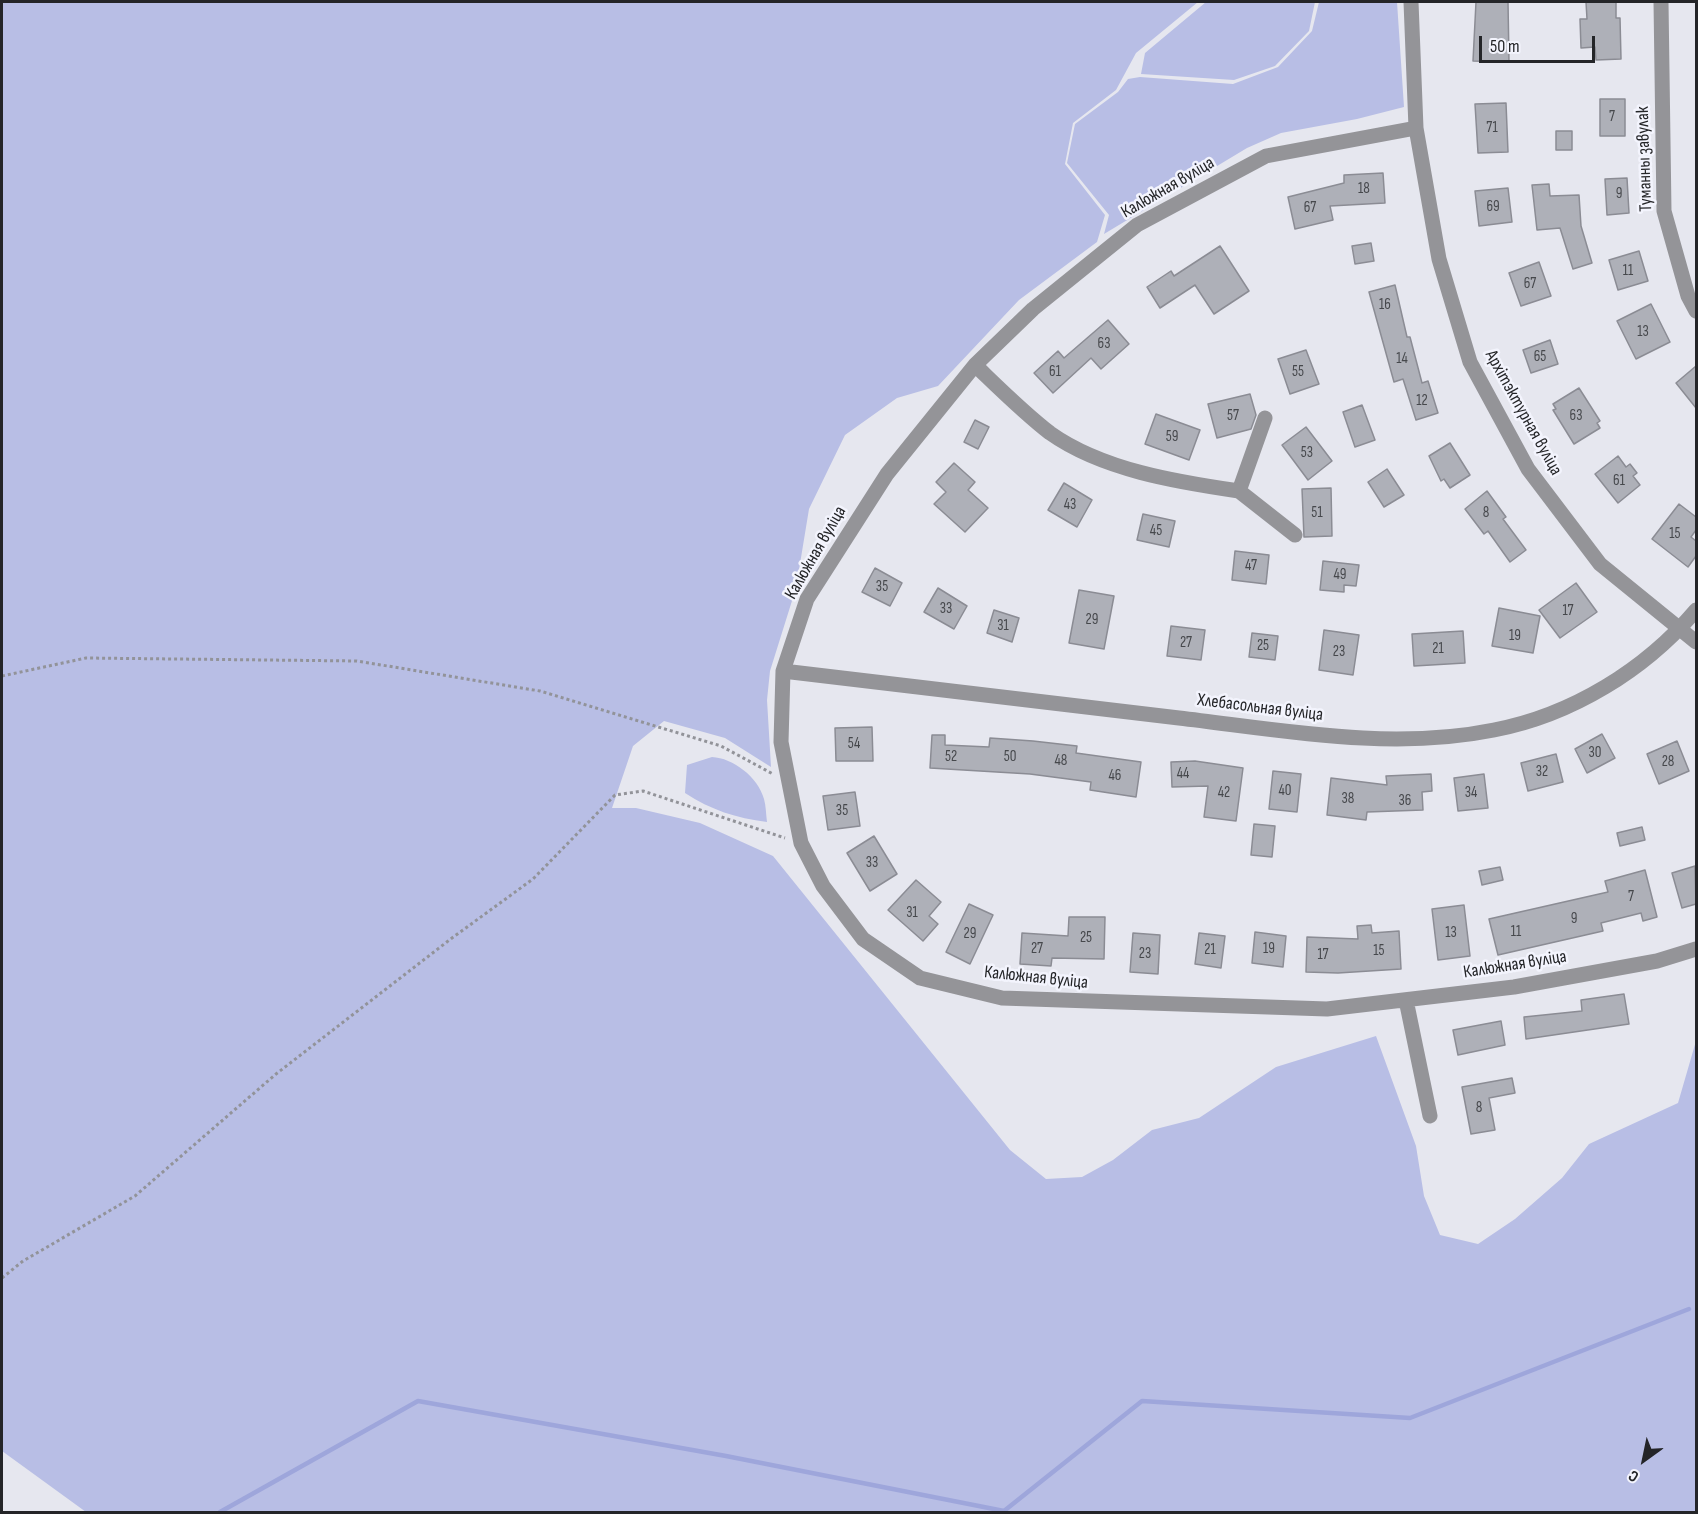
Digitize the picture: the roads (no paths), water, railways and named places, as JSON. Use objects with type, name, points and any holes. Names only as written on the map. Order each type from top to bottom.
[{"type":"street","name":"Архітэктурная вуліца","points":[[1411,2],[1416,128],[1439,259],[1470,362],[1528,469],[1600,564],[1696,642]]},
{"type":"street","name":"Туманны завулак","points":[[1661,2],[1664,211],[1688,296],[1696,310]]},
{"type":"street","name":"Калюжная вуліца","points":[[1416,128],[1266,156],[1187,198],[1137,225],[1033,309],[975,364],[887,474],[807,599],[783,671],[781,742],[787,782],[801,843],[823,886],[863,939],[920,978],[1002,998],[1094,1003],[1327,1009],[1514,987],[1657,961],[1696,949]]},
{"type":"street","points":[[975,364],[1051,433],[1106,462],[1171,482],[1239,491],[1295,535]]},
{"type":"street","points":[[1239,491],[1266,418]]},
{"type":"street","name":"Хлебасольная вуліца","points":[[783,671],[1334,736],[1427,738],[1494,730],[1551,714],[1621,678],[1679,630],[1696,610]]},
{"type":"street","points":[[1406,1000],[1430,1116]]},
{"type":"waterway","points":[[220,1512],[418,1401],[726,1456],[1004,1511],[1142,1401],[1410,1418],[1689,1309]]}]
